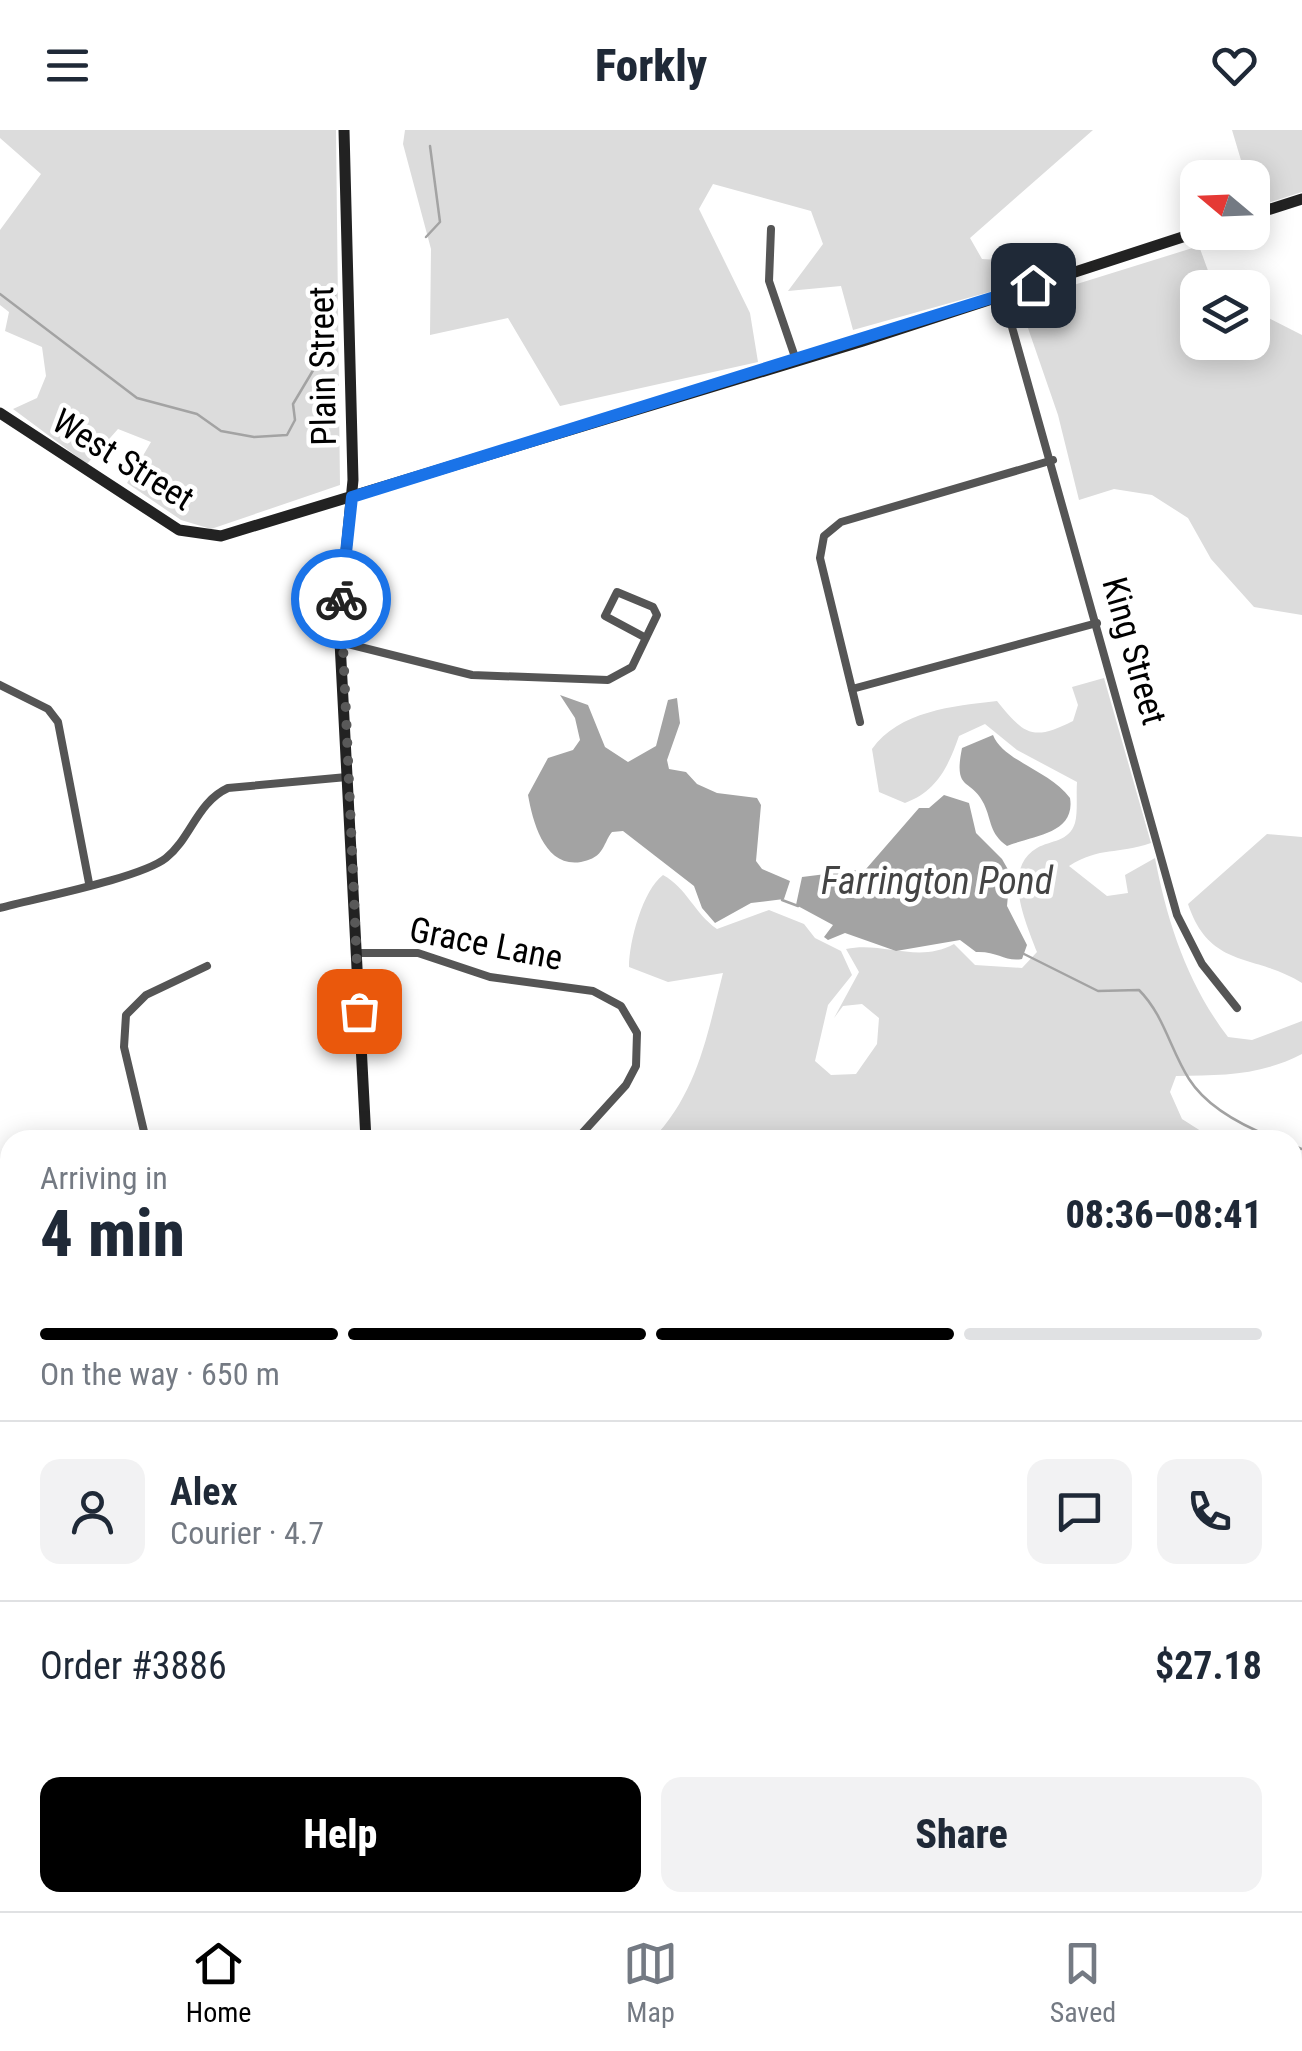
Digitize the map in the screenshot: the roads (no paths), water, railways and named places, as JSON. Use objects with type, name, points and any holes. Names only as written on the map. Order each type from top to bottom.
[{"type":"street","name":"Plain Street","points":[[344,130],[352,497],[340,642],[365,1130]]},
{"type":"street","points":[[1270,209],[1302,199]]},
{"type":"street","points":[[770,229],[770,282],[796,360]]},
{"type":"street","name":"West Street","points":[[0,414],[144,510],[190,534],[231,534],[1180,238]]},
{"type":"street","name":"King Street","points":[[1003,295],[1053,460],[1178,915],[1202,964],[1237,1008]]},
{"type":"street","points":[[860,722],[820,558],[824,536],[841,522],[1053,460]]},
{"type":"street","points":[[340,642],[472,676],[591,681],[622,676],[636,660],[646,638],[656,610],[615,592],[605,616],[646,638]]},
{"type":"street","points":[[852,689],[1097,623]]},
{"type":"street","points":[[0,686],[48,709],[58,722],[89,883]]},
{"type":"street","points":[[0,908],[139,872],[166,858],[207,803],[228,788],[347,777]]},
{"type":"street","name":"Grace Lane","points":[[356,952],[430,955],[490,977],[593,991],[620,1006],[637,1033],[636,1066],[626,1086],[585,1130]]},
{"type":"street","points":[[144,1130],[124,1047],[126,1014],[146,995],[207,966]]},
{"type":"water","points":[[560,695],[588,705],[605,747],[628,762],[656,746],[668,700],[677,698],[680,723],[667,760],[669,769],[686,772],[697,784],[717,793],[757,798],[761,805],[756,861],[762,869],[790,881],[784,899],[751,903],[715,923],[702,908],[694,886],[623,831],[612,832],[599,853],[584,861],[569,862],[550,851],[537,830],[528,795],[548,758],[573,750],[580,740],[575,718]]},
{"type":"water","points":[[993,735],[1006,752],[1051,780],[1070,798],[1070,810],[1059,827],[1007,846],[997,836],[984,804],[960,772],[962,748]]},
{"type":"water","name":"Farrington Pond","points":[[944,795],[969,803],[976,833],[1010,873],[1007,906],[1027,945],[1022,959],[976,952],[960,940],[896,951],[845,933],[828,940],[824,937],[833,925],[796,905],[802,877],[866,869],[919,808],[929,808]]},
{"type":"waterway","points":[[426,237],[440,222],[430,146]]},
{"type":"waterway","points":[[0,294],[137,398],[197,414],[221,431],[254,437],[287,435],[295,420],[293,404],[321,357],[317,314],[335,295]]},
{"type":"waterway","points":[[782,900],[798,906]]},
{"type":"waterway","points":[[1022,953],[1098,991],[1139,990],[1155,1010],[1182,1068],[1197,1090],[1254,1130]]}]
